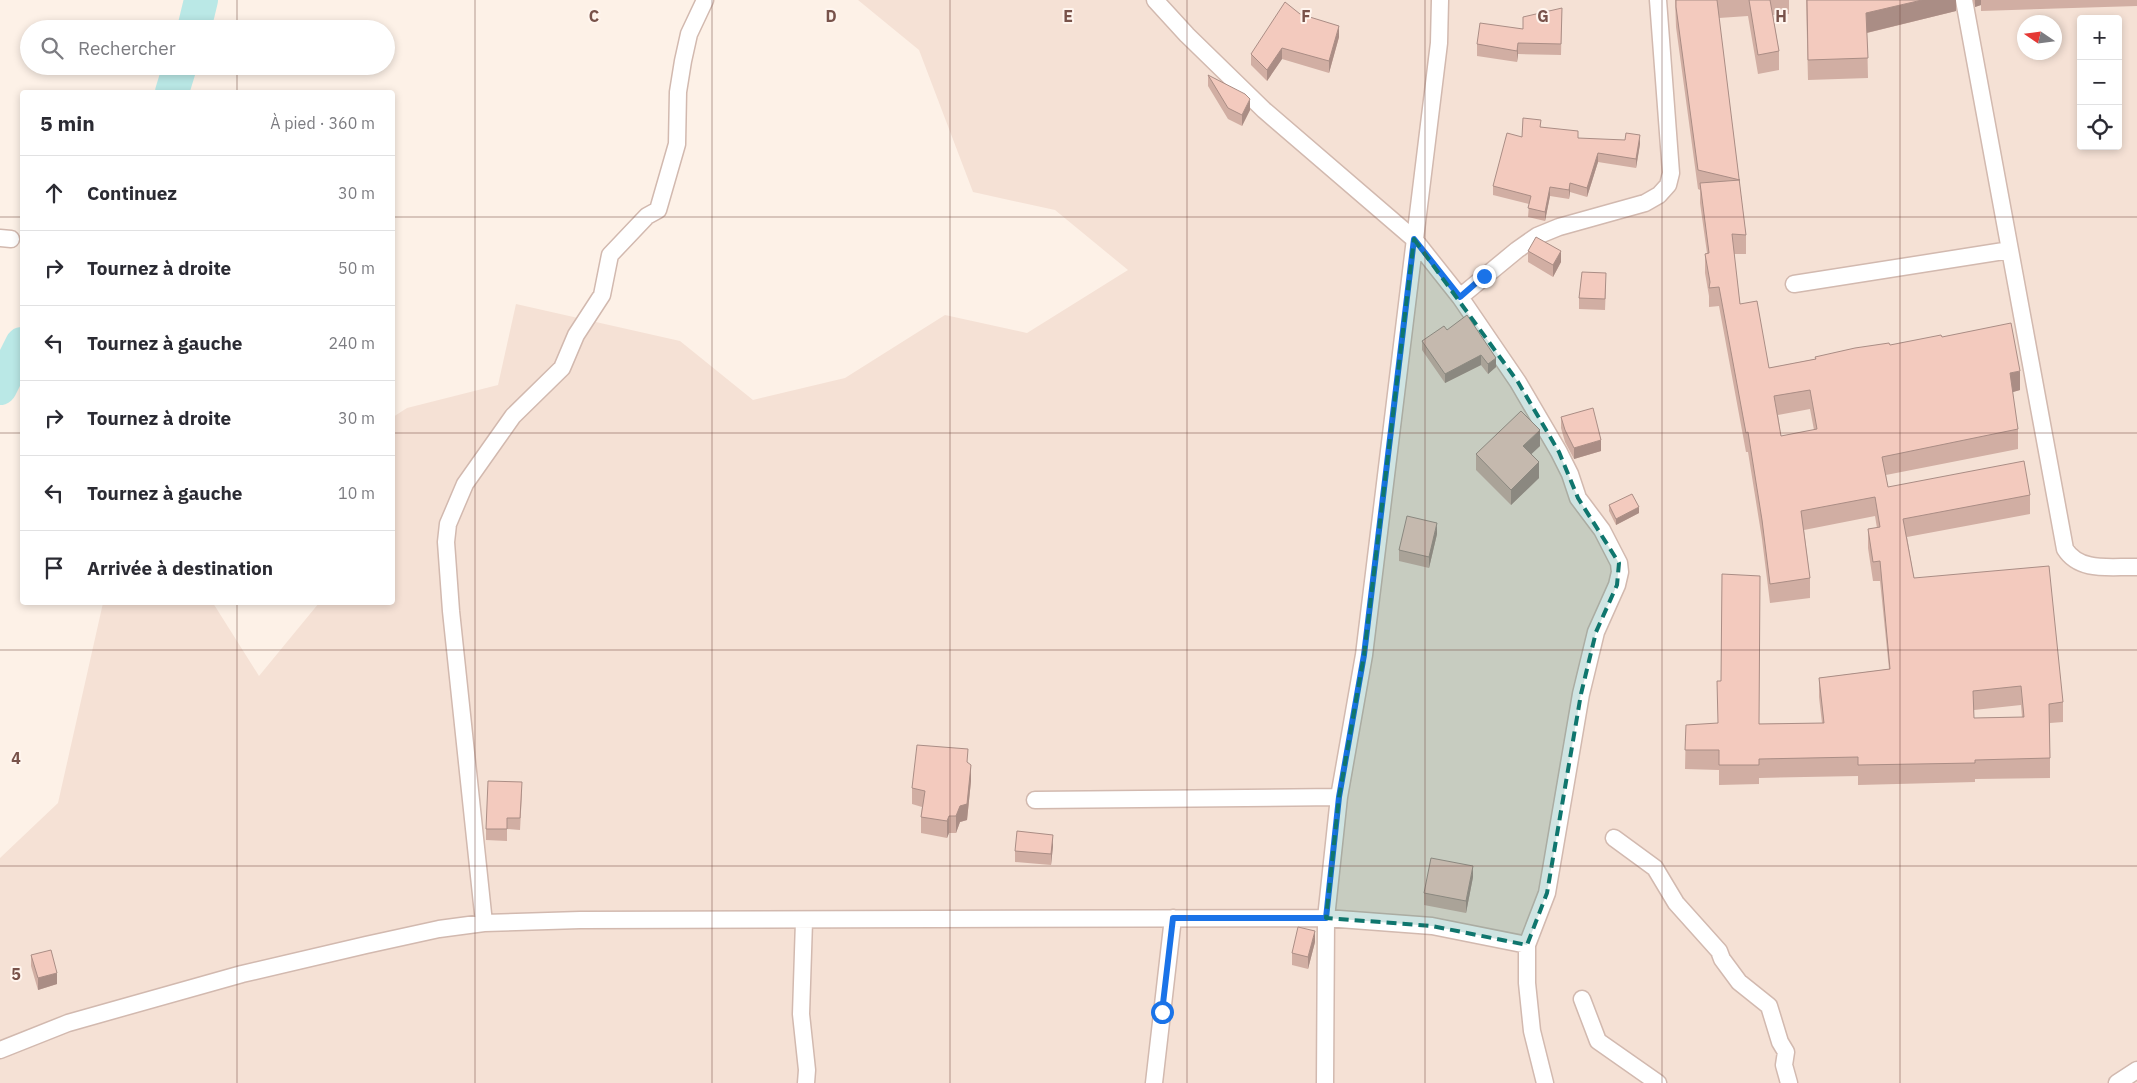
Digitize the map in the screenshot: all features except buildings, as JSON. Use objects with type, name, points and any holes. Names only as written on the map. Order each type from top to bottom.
[{"type":"street","points":[[484,923],[451,611],[446,542],[448,524],[465,484],[513,416],[562,368],[576,335],[602,295],[610,255],[646,216],[658,210],[677,144],[678,92],[689,34],[705,0]]},
{"type":"street","points":[[1155,0],[1187,35],[1264,110],[1414,239],[1460,297],[1541,418],[1570,474],[1578,498],[1602,530],[1619,563],[1620,572],[1617,585],[1596,632],[1583,686],[1547,893],[1527,945],[1527,984],[1532,1031],[1545,1083]]},
{"type":"street","points":[[1325,1083],[1326,918],[1339,797],[1364,655],[1439,43],[1440,0]]},
{"type":"street","points":[[1460,297],[1537,236],[1559,227],[1645,203],[1659,195],[1668,185],[1671,172],[1658,0]]},
{"type":"street","points":[[1964,0],[2065,549],[2069,557],[2087,566],[2137,566]]},
{"type":"street","points":[[1794,284],[2010,250]]},
{"type":"street","points":[[1035,800],[1339,797]]},
{"type":"street","points":[[1614,838],[1655,868],[1676,903],[1719,951],[1722,959],[1739,982],[1769,1006],[1780,1042],[1786,1052],[1784,1065],[1789,1083]]},
{"type":"street","points":[[1154,1083],[1173,918]]},
{"type":"street","points":[[0,1050],[68,1023],[242,974],[430,931],[484,923],[580,920],[804,921],[1326,918],[1432,926],[1527,945]]},
{"type":"street","points":[[804,921],[800,1014],[807,1070],[806,1083]]},
{"type":"street","points":[[1582,999],[1598,1042],[1658,1083]]},
{"type":"street","points":[[2116,1083],[2137,1070]]},
{"type":"highlighted area","points":[[1414,239],[1518,382],[1559,452],[1578,498],[1619,563],[1617,585],[1596,632],[1581,694],[1547,893],[1527,945],[1432,926],[1326,918],[1339,797],[1364,655]]},
{"type":"shaded area","points":[[858,0],[2137,0],[2137,1083],[0,1083],[0,858],[58,803],[103,605],[214,605],[259,676],[317,605],[395,605],[395,416],[407,408],[498,385],[516,304],[680,341],[753,400],[845,378],[945,315],[1027,333],[1128,270],[1055,210],[973,192],[919,50]]},
{"type":"waterway","points":[[196,20],[201,0]]},
{"type":"waterway","points":[[173,90],[177,75]]},
{"type":"waterway","points":[[0,388],[20,348]]},
{"type":"route","points":[[1162,1012],[1173,918],[1326,918],[1339,797],[1364,655],[1414,239],[1460,297],[1484,276]]}]
